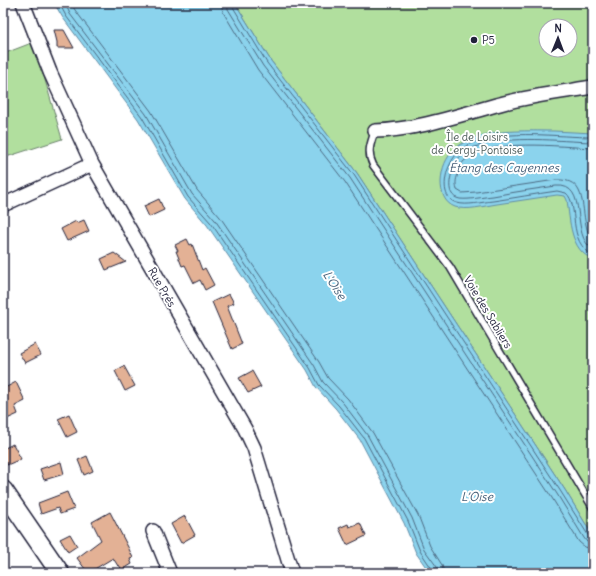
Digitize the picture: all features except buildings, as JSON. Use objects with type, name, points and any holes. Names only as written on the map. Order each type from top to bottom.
[{"type":"street","name":"Rue Prés","points":[[23,3],[50,72],[92,164],[245,429],[254,448],[292,573]]},
{"type":"street","points":[[375,131],[398,130],[431,123],[502,103],[593,87]]},
{"type":"street","points":[[3,205],[92,164]]},
{"type":"street","points":[[3,490],[60,573]]},
{"type":"street","points":[[153,531],[170,573]]},
{"type":"lane","name":"Voie des Sabliers","points":[[375,131],[369,150],[373,165],[450,267],[593,508]]},
{"type":"green space","name":"Île de Loisirs de Cergy-Pontoise","points":[[235,3],[593,3],[593,536],[565,490],[357,173],[271,61]]},
{"type":"green space","points":[[34,42],[62,139],[3,158],[3,54]]},
{"type":"water","name":"L’Oise","points":[[54,3],[235,3],[271,61],[357,173],[565,490],[593,536],[593,573],[430,573],[416,553],[404,523],[360,440],[336,409],[316,387],[307,370],[207,225],[185,199],[138,119],[63,18]]},
{"type":"water","name":"Étang des Cayennes","points":[[554,131],[593,133],[593,259],[585,255],[575,242],[570,225],[567,200],[565,196],[557,195],[476,208],[460,208],[448,203],[442,190],[441,182],[445,163],[454,150],[467,141],[483,135],[501,132]]},
{"type":"place","name":"P5","points":[[474,40]]},
{"type":"water label","name":"L'Oise","points":[[335,285]]}]
